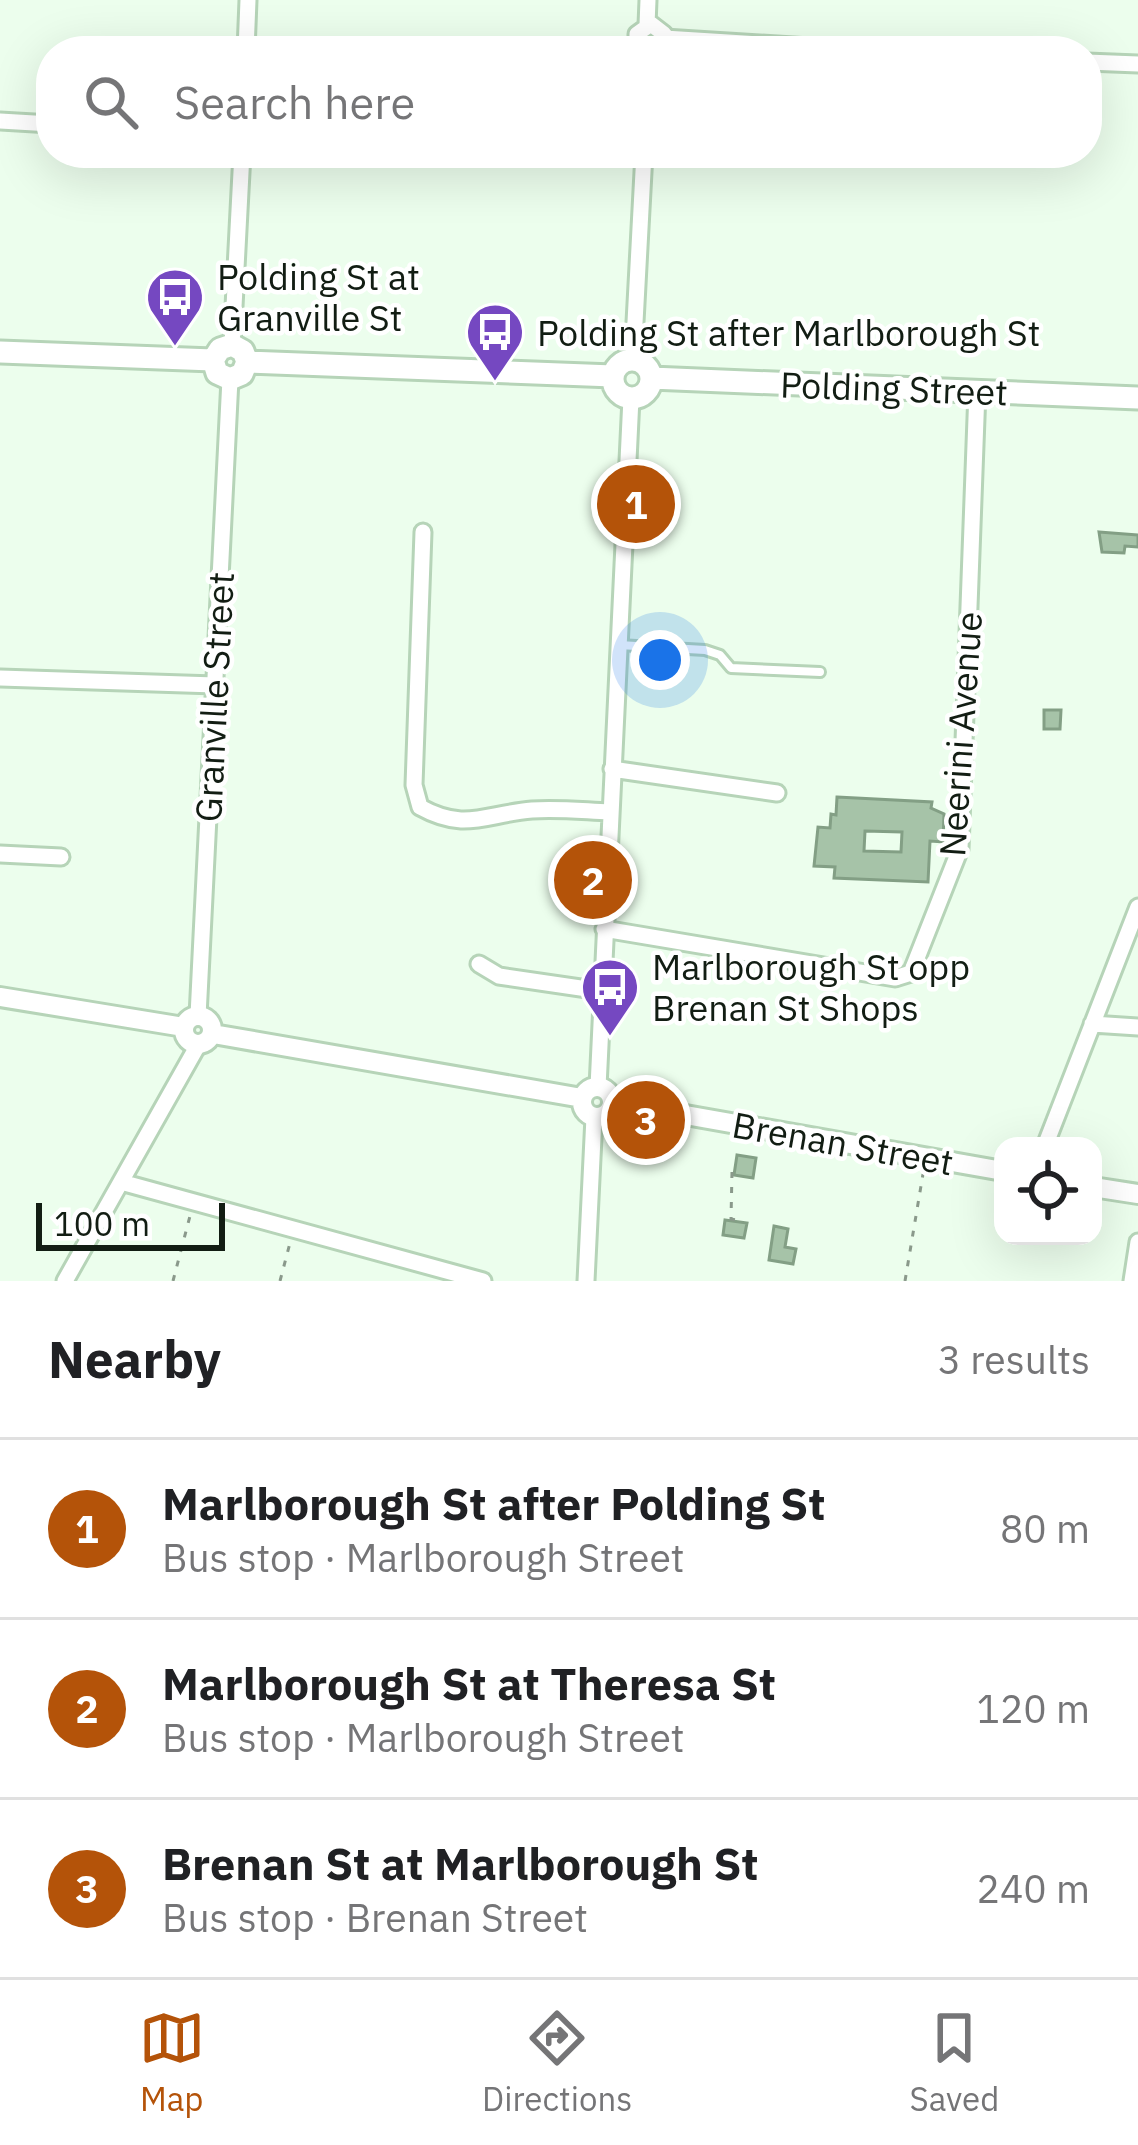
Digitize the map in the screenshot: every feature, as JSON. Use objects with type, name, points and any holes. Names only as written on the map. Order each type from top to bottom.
[{"type":"main road","points":[[0,352],[213,360],[217,373],[236,362],[614,376]]},
{"type":"main road","points":[[633,360],[645,365],[651,378],[646,392],[631,398],[617,391],[614,376],[620,364],[633,360]]},
{"type":"main road","name":"Polding Street","points":[[651,378],[1138,398]]},
{"type":"street","points":[[247,36],[248,0]]},
{"type":"street","points":[[638,36],[647,25],[648,0]]},
{"type":"street","points":[[647,25],[659,28],[659,36]]},
{"type":"street","points":[[1102,63],[1138,64]]},
{"type":"street","points":[[0,122],[36,123]]},
{"type":"street","name":"Granville Street","points":[[191,1021],[236,362],[242,168]]},
{"type":"street","points":[[633,360],[643,168]]},
{"type":"street","name":"Neerini Avenue","points":[[604,929],[895,978],[911,973],[960,849],[977,391]]},
{"type":"street","points":[[586,1281],[594,1117],[585,1111],[597,1096],[631,398]]},
{"type":"street","points":[[423,532],[414,785],[420,807],[443,820],[480,821],[530,810],[609,812]]},
{"type":"street","points":[[0,678],[215,685]]},
{"type":"street","points":[[612,770],[777,793]]},
{"type":"street","points":[[0,854],[61,857]]},
{"type":"street","points":[[1048,1137],[1138,907]]},
{"type":"street","points":[[479,964],[499,976],[601,991]]},
{"type":"street","points":[[0,997],[191,1021],[205,1039],[65,1281]]},
{"type":"street","points":[[1092,1024],[1138,1027]]},
{"type":"street","name":"Brenan Street","points":[[205,1039],[597,1096],[994,1169]]},
{"type":"street","points":[[121,1182],[483,1281]]},
{"type":"street","points":[[1102,1188],[1138,1194]]},
{"type":"street","points":[[1132,1281],[1138,1242]]},
{"type":"lane","points":[[617,645],[705,650],[719,655],[731,668],[820,671]]},
{"type":"path","points":[[732,1172],[730,1219],[742,1221]]},
{"type":"path","points":[[905,1281],[923,1174]]},
{"type":"path","points":[[173,1281],[194,1202]]},
{"type":"path","points":[[280,1281],[294,1230]]},
{"type":"building","points":[[1099,532],[1138,535],[1138,547],[1125,546],[1124,553],[1102,552]]},
{"type":"building","points":[[1044,710],[1061,710],[1060,729],[1044,729]]},
{"type":"building","points":[[837,797],[932,802],[931,808],[944,814],[943,842],[930,841],[928,882],[834,878],[835,867],[814,866],[818,827],[830,828],[831,814],[836,815]],"holes":[[[865,831],[902,832],[901,852],[864,851]]]},
{"type":"building","points":[[737,1155],[756,1158],[753,1178],[734,1175]]},
{"type":"building","points":[[725,1220],[747,1223],[744,1238],[723,1235]]},
{"type":"building","points":[[774,1226],[788,1229],[785,1247],[796,1249],[793,1264],[769,1260]]},
{"type":"place","name":"Polding St at Granville St","points":[[175,348]]},
{"type":"place","name":"Polding St after Marlborough St","points":[[495,383]]},
{"type":"place","name":"Marlborough St after Polding St","points":[[636,504]]},
{"type":"place","name":"Marlborough St at Theresa St","points":[[593,880]]},
{"type":"place","name":"Marlborough St opp Brenan St Shops","points":[[610,1038]]},
{"type":"place","name":"Brenan St at Marlborough St","points":[[646,1120]]}]
